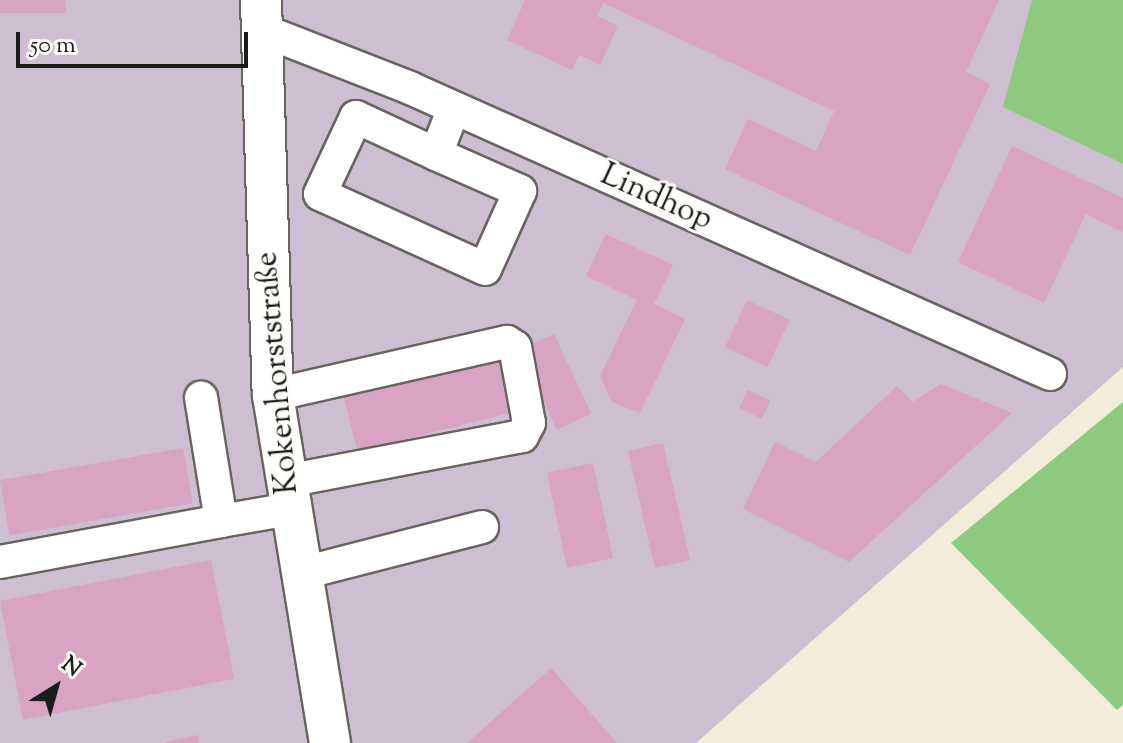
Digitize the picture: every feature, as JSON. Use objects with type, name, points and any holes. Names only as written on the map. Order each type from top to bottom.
[{"type":"main road","name":"Kokenhorststraße","points":[[260,14],[273,395],[299,574],[330,743]]},
{"type":"street","name":"Lindhop","points":[[260,14],[454,108],[1050,374]]},
{"type":"street","points":[[436,154],[454,108]]},
{"type":"street","points":[[356,117],[436,154],[520,191],[485,269],[320,194],[356,117]]},
{"type":"street","points":[[0,562],[221,521],[288,495],[522,436],[529,423],[515,347],[507,342],[273,395]]},
{"type":"street","points":[[201,398],[221,521]]},
{"type":"street","points":[[299,574],[482,527]]},
{"type":"shaded area","points":[[0,0],[1053,0],[1004,107],[1123,164],[1123,367],[696,743],[0,743]]},
{"type":"green space","points":[[1032,0],[1123,0],[1123,164],[1003,107]]},
{"type":"green space","points":[[1123,402],[1123,705],[1117,710],[951,543]]},
{"type":"building","points":[[0,0],[66,0],[66,13],[0,13]]},
{"type":"building","points":[[525,0],[999,0],[966,72],[990,84],[910,255],[725,169],[748,119],[816,151],[834,111],[603,3],[597,16],[618,26],[600,65],[579,55],[572,70],[507,40]]},
{"type":"building","points":[[1012,146],[1123,198],[1123,232],[1086,214],[1044,303],[958,262]]},
{"type":"building","points":[[606,234],[673,265],[654,304],[685,319],[640,413],[612,402],[600,376],[637,300],[586,276]]},
{"type":"building","points":[[747,300],[790,320],[768,367],[725,347]]},
{"type":"building","points":[[554,334],[591,414],[557,430],[520,350]]},
{"type":"building","points":[[507,353],[521,410],[357,451],[343,394]]},
{"type":"building","points":[[941,384],[1012,413],[849,562],[743,509],[775,442],[816,462],[897,386],[912,402]]},
{"type":"building","points":[[748,390],[770,401],[762,419],[739,408]]},
{"type":"building","points":[[663,443],[690,560],[655,568],[628,451]]},
{"type":"building","points":[[183,448],[193,503],[10,535],[0,480]]},
{"type":"building","points":[[593,463],[613,558],[567,568],[547,473]]},
{"type":"building","points":[[211,560],[234,679],[23,720],[0,601]]},
{"type":"building","points":[[551,668],[617,743],[467,743]]},
{"type":"building","points":[[198,735],[199,743],[165,742]]}]
